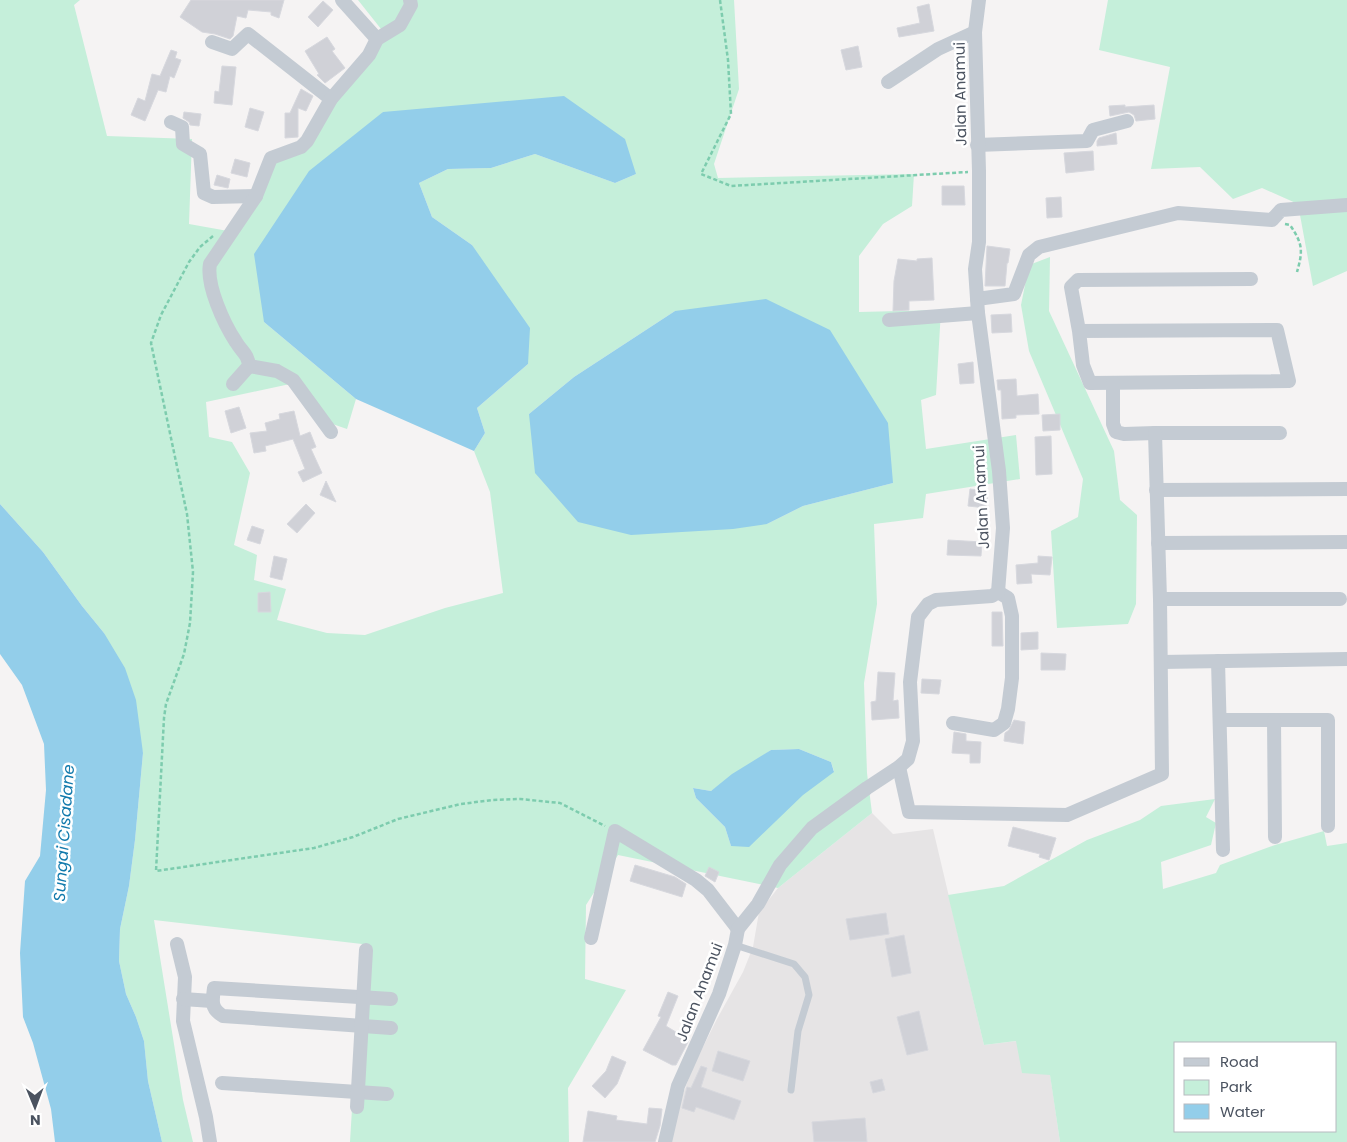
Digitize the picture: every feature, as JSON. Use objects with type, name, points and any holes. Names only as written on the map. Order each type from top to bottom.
[{"type":"street","points":[[342,0],[377,40]]},
{"type":"street","points":[[234,384],[249,366],[248,357],[236,342],[218,306],[208,273],[210,264],[256,196],[271,158],[301,147],[307,141],[332,100],[369,55],[377,40],[400,25],[411,6],[410,0]]},
{"type":"street","name":"Jalan Anamui","points":[[665,1142],[678,1086],[719,994],[735,945],[738,929],[758,904],[780,865],[812,828],[908,759],[913,740],[910,682],[918,617],[928,604],[936,600],[992,596],[998,592],[1003,528],[999,471],[978,313],[975,269],[979,242],[975,32],[979,0]]},
{"type":"street","points":[[888,82],[938,49],[975,32]]},
{"type":"street","points":[[212,42],[232,49],[248,34],[332,100]]},
{"type":"street","points":[[978,145],[1087,141],[1093,130],[1127,121]]},
{"type":"street","points":[[171,122],[182,126],[183,144],[200,154],[204,193],[213,197],[256,196]]},
{"type":"street","points":[[977,299],[1014,294],[1029,255],[1039,247],[1178,213],[1272,220],[1281,210],[1347,205]]},
{"type":"street","points":[[1079,331],[1277,330],[1289,381],[1090,383],[1083,364],[1071,287],[1078,280],[1251,278]]},
{"type":"street","points":[[888,320],[978,313]]},
{"type":"street","points":[[249,366],[277,371],[293,380],[331,432]]},
{"type":"street","points":[[1113,383],[1113,424],[1116,432],[1124,434],[1280,433]]},
{"type":"street","points":[[899,767],[909,812],[1068,815],[1162,774],[1160,599],[1155,433]]},
{"type":"street","points":[[1156,490],[1347,489]]},
{"type":"street","points":[[1158,543],[1347,542]]},
{"type":"street","points":[[953,723],[994,730],[1004,723],[1012,678],[1012,616],[1008,598],[998,592]]},
{"type":"street","points":[[1160,599],[1340,599]]},
{"type":"street","points":[[1161,662],[1347,659]]},
{"type":"street","points":[[1218,661],[1223,850]]},
{"type":"street","points":[[1220,720],[1328,720],[1328,826]]},
{"type":"street","points":[[1274,720],[1275,837]]},
{"type":"street","points":[[591,938],[615,831],[696,880],[708,890],[738,929]]},
{"type":"street","points":[[177,944],[184,977],[183,1021],[206,1117],[210,1142]]},
{"type":"street","points":[[358,1100],[366,950]]},
{"type":"street","points":[[391,999],[214,988],[212,1001],[216,1012],[223,1016],[391,1028]]},
{"type":"street","points":[[183,999],[212,1001]]},
{"type":"street","points":[[222,1083],[358,1100],[387,1094]]},
{"type":"lane","points":[[735,945],[794,964],[804,977],[809,995],[798,1031],[791,1090]]},
{"type":"path","points":[[720,0],[728,60],[731,114],[701,174],[731,186],[979,171]]},
{"type":"path","points":[[1272,220],[1290,225],[1295,233],[1303,253],[1297,272]]},
{"type":"path","points":[[214,235],[200,247],[189,262],[161,315],[151,343],[187,514],[193,572],[190,623],[184,654],[166,704],[164,718],[156,871],[314,848],[353,837],[398,819],[461,804],[492,800],[520,798],[560,803],[615,831]]},
{"type":"shaded area","points":[[872,813],[893,834],[933,829],[984,1045],[1017,1041],[1050,1074],[1060,1142],[667,1142],[693,1067],[743,972],[753,947],[759,912],[778,888]]},
{"type":"green space","points":[[0,0],[80,0],[74,5],[107,136],[192,139],[189,224],[228,231],[258,196],[269,154],[305,145],[385,34],[358,0],[734,0],[739,89],[714,164],[718,178],[914,174],[912,206],[883,224],[859,256],[859,312],[941,310],[936,395],[921,400],[926,449],[1016,435],[1020,479],[926,494],[923,518],[874,524],[877,604],[864,683],[867,773],[872,813],[778,888],[618,855],[586,905],[585,979],[626,990],[568,1088],[569,1142],[350,1142],[362,944],[154,920],[183,1100],[193,1142],[162,1142],[148,1081],[144,1041],[126,994],[119,961],[120,929],[129,886],[143,753],[104,633],[43,552],[0,504]],"holes":[[[383,112],[636,174],[615,183],[535,154],[491,168],[448,169],[419,183],[432,217],[472,245],[528,364],[477,408],[485,433],[474,451],[490,492],[503,593],[445,608],[365,635],[327,633],[277,620],[286,589],[254,580],[257,555],[234,545],[250,473],[232,442],[209,437],[206,402],[290,384],[315,418],[347,429],[356,399],[264,322]],[[675,311],[893,483],[803,506],[767,524],[529,414],[574,377]],[[799,749],[831,762],[834,771],[731,846],[725,827],[696,798],[693,788],[711,791],[771,750]]]},
{"type":"green space","points":[[1108,0],[1347,0],[1347,271],[1313,286],[1298,204],[1262,188],[1233,199],[1200,167],[1151,169],[1170,67],[1099,50]]},
{"type":"green space","points":[[1050,257],[1049,311],[1114,451],[1120,500],[1137,515],[1136,604],[1128,624],[1057,628],[1051,531],[1078,517],[1083,479],[1029,351],[1021,305],[1029,265]]},
{"type":"green space","points":[[1215,799],[1206,817],[1216,823],[1211,845],[1161,862],[1163,889],[1216,873],[1220,865],[1275,845],[1324,831],[1327,846],[1347,843],[1347,1142],[1060,1142],[1050,1075],[1022,1073],[1016,1041],[984,1045],[948,895],[1004,886],[1087,840],[1140,820],[1161,806]]},
{"type":"water","points":[[564,96],[625,139],[636,174],[615,183],[535,154],[491,168],[448,169],[419,183],[432,217],[472,245],[530,328],[528,364],[477,408],[485,433],[474,451],[356,399],[264,322],[254,254],[309,171],[383,112]]},
{"type":"water","points":[[766,299],[830,330],[888,423],[893,483],[803,506],[767,524],[733,529],[631,535],[578,522],[535,473],[529,414],[574,377],[675,311]]},
{"type":"water","name":"Sungai Cisadane","points":[[0,504],[43,552],[104,633],[125,668],[136,700],[143,753],[129,886],[120,929],[119,961],[126,994],[144,1041],[148,1081],[162,1142],[55,1142],[51,1109],[33,1043],[23,1017],[20,953],[25,881],[40,856],[46,790],[44,744],[22,685],[0,654]]},
{"type":"water","points":[[799,749],[831,762],[834,772],[803,795],[749,847],[731,846],[725,827],[696,798],[693,788],[711,791],[732,774],[771,750]]},
{"type":"building","points":[[191,0],[284,0],[279,18],[271,15],[271,12],[248,10],[246,18],[237,16],[233,36],[230,39],[202,32],[180,17]]},
{"type":"building","points":[[323,1],[333,10],[318,27],[308,17]]},
{"type":"building","points":[[929,4],[934,31],[899,37],[897,28],[920,23],[917,7]]},
{"type":"building","points":[[327,37],[335,49],[332,51],[345,68],[325,83],[317,75],[319,74],[305,51]]},
{"type":"building","points":[[858,46],[862,67],[846,70],[841,50]]},
{"type":"building","points":[[171,50],[177,52],[175,58],[181,60],[174,78],[170,76],[166,92],[158,90],[145,121],[131,115],[138,98],[145,101],[152,74],[160,76]]},
{"type":"building","points":[[222,66],[236,67],[232,105],[214,103],[215,91],[219,92]]},
{"type":"building","points":[[301,89],[313,96],[306,111],[298,108],[298,137],[285,138],[285,113],[290,113]]},
{"type":"building","points":[[1125,105],[1125,107],[1154,105],[1155,119],[1136,121],[1134,115],[1129,112],[1110,116],[1109,106]]},
{"type":"building","points":[[250,108],[264,112],[258,131],[245,127]]},
{"type":"building","points":[[184,112],[201,114],[199,126],[190,125],[183,118]]},
{"type":"building","points":[[1116,133],[1117,144],[1097,146],[1099,138]]},
{"type":"building","points":[[1093,151],[1094,170],[1066,173],[1064,153]]},
{"type":"building","points":[[235,159],[250,163],[247,177],[231,173]]},
{"type":"building","points":[[217,175],[230,179],[228,188],[214,185]]},
{"type":"building","points":[[942,186],[964,186],[965,205],[942,205]]},
{"type":"building","points":[[1061,197],[1062,217],[1047,218],[1046,198]]},
{"type":"building","points":[[987,246],[1010,249],[1005,286],[985,286]]},
{"type":"building","points":[[932,258],[934,300],[909,301],[909,310],[893,311],[894,281],[898,259],[917,261],[917,259]]},
{"type":"building","points":[[1011,314],[1012,332],[992,333],[991,315]]},
{"type":"building","points":[[973,362],[974,383],[960,384],[958,364]]},
{"type":"building","points":[[1016,379],[1017,396],[1038,394],[1039,414],[1016,415],[1016,418],[1002,419],[1001,390],[998,390],[997,380]]},
{"type":"building","points":[[239,407],[246,428],[231,433],[225,411]]},
{"type":"building","points":[[294,411],[300,436],[310,432],[316,447],[311,449],[322,473],[303,482],[298,472],[305,469],[293,439],[265,446],[266,451],[254,453],[250,433],[267,431],[265,423],[280,419],[279,414]]},
{"type":"building","points":[[1060,414],[1060,430],[1043,431],[1042,415]]},
{"type":"building","points":[[1051,436],[1052,474],[1036,475],[1035,437]]},
{"type":"building","points":[[326,481],[336,502],[320,495]]},
{"type":"building","points":[[970,489],[988,491],[986,508],[968,506]]},
{"type":"building","points":[[306,504],[315,513],[297,533],[287,524]]},
{"type":"building","points":[[252,526],[264,530],[260,544],[247,540]]},
{"type":"building","points":[[948,540],[982,542],[981,556],[947,555]]},
{"type":"building","points":[[274,556],[287,559],[282,580],[270,577]]},
{"type":"building","points":[[1038,556],[1052,557],[1050,575],[1031,574],[1032,583],[1017,584],[1016,565],[1038,563]]},
{"type":"building","points":[[270,592],[271,612],[258,612],[258,593]]},
{"type":"building","points":[[992,612],[1002,612],[1003,646],[992,646]]},
{"type":"building","points":[[1038,632],[1038,649],[1021,650],[1021,633]]},
{"type":"building","points":[[1041,653],[1066,654],[1065,670],[1041,670]]},
{"type":"building","points":[[878,672],[895,673],[893,701],[898,700],[899,718],[872,720],[871,702],[876,701]]},
{"type":"building","points":[[922,679],[941,680],[939,694],[921,693]]},
{"type":"building","points":[[1014,720],[1025,722],[1023,744],[1004,741],[1005,733],[1009,730]]},
{"type":"building","points":[[954,732],[966,734],[966,741],[981,742],[980,763],[970,763],[970,754],[952,753]]},
{"type":"building","points":[[1013,827],[1056,838],[1049,860],[1039,857],[1040,854],[1008,846]]},
{"type":"building","points":[[635,865],[675,877],[686,884],[682,897],[630,881]]},
{"type":"building","points":[[709,867],[719,872],[715,882],[705,876]]},
{"type":"building","points":[[886,913],[889,934],[850,940],[846,919]]},
{"type":"building","points":[[904,935],[911,973],[892,977],[885,939]]},
{"type":"building","points":[[668,992],[678,996],[666,1026],[689,1040],[676,1065],[672,1065],[643,1050],[661,1017],[658,1016]]},
{"type":"building","points":[[919,1011],[928,1050],[907,1055],[897,1017]]},
{"type":"building","points":[[718,1051],[750,1061],[743,1081],[712,1071]]},
{"type":"building","points":[[612,1056],[626,1062],[617,1084],[605,1098],[592,1086],[606,1071]]},
{"type":"building","points":[[701,1066],[707,1068],[701,1087],[741,1101],[734,1120],[696,1107],[694,1112],[682,1108],[687,1087],[691,1088]]},
{"type":"building","points":[[882,1079],[885,1090],[873,1093],[870,1082]]},
{"type":"building","points":[[649,1108],[662,1109],[660,1126],[655,1142],[583,1142],[588,1111],[617,1116],[616,1120],[647,1124]]},
{"type":"building","points":[[865,1118],[867,1142],[814,1142],[812,1122]]}]
